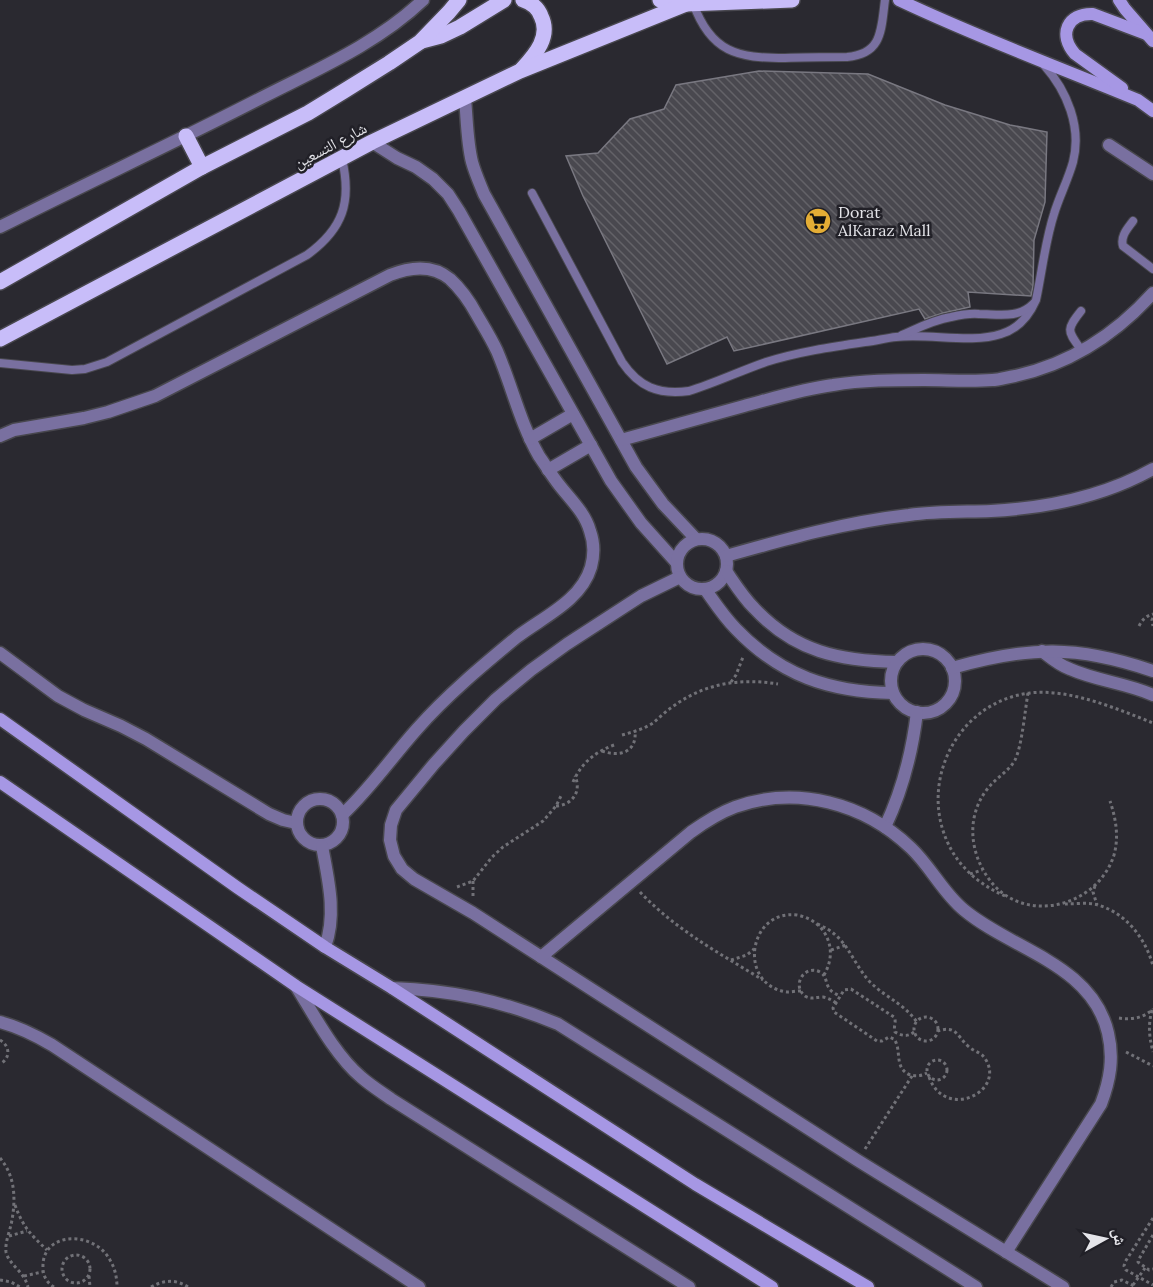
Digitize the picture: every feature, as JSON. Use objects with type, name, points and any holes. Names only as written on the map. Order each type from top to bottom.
[{"type":"main road","points":[[0,282],[202,167],[308,113],[420,42],[459,0]]},
{"type":"main road","points":[[420,42],[460,27],[504,0]]},
{"type":"main road","points":[[520,71],[540,46],[544,34],[544,22],[539,11],[530,2],[523,0]]},
{"type":"main road","points":[[660,0],[690,4],[792,0]]},
{"type":"main road","points":[[899,0],[967,32],[1137,100]]},
{"type":"main road","points":[[1119,0],[1150,38]]},
{"type":"main road","name":"شارع التسعين","points":[[0,339],[372,142],[520,71],[690,4]]},
{"type":"main road","points":[[1150,38],[1093,14],[1076,17],[1066,31],[1069,47],[1075,54],[1153,111]]},
{"type":"main road","points":[[186,136],[202,167]]},
{"type":"main road","points":[[0,719],[325,947],[695,1184],[867,1287]]},
{"type":"main road","points":[[0,782],[296,986],[772,1287]]},
{"type":"street","points":[[0,227],[328,64],[382,33],[423,0]]},
{"type":"street","points":[[465,99],[472,162],[481,186],[636,467],[663,504],[696,539]]},
{"type":"street","points":[[372,142],[416,167],[433,179],[447,194],[459,211],[610,481],[641,523],[676,562]]},
{"type":"street","points":[[1109,145],[1153,174]]},
{"type":"street","points":[[0,436],[14,430],[108,412],[155,396],[404,269],[434,270],[448,277],[459,288],[497,351],[530,439],[548,470],[582,513],[590,530],[593,547],[592,565],[585,582],[574,596],[499,652],[444,702],[417,728],[342,815]]},
{"type":"street","points":[[621,440],[800,391],[862,381],[994,380],[1029,373],[1056,364],[1102,339],[1153,293]]},
{"type":"street","points":[[530,439],[573,414]]},
{"type":"street","points":[[548,470],[591,445]]},
{"type":"street","points":[[726,556],[795,536],[873,519],[912,514],[1029,508],[1068,501],[1105,491],[1153,469]]},
{"type":"street","points":[[705,538],[714,542],[722,548],[726,556],[726,571],[722,580],[705,589],[695,589],[686,584],[677,570],[676,562],[679,552],[686,544],[696,539],[705,538]]},
{"type":"street","points":[[726,571],[753,607],[768,622],[786,636],[806,647],[850,660],[897,662]]},
{"type":"street","points":[[680,577],[641,596],[567,644],[496,699],[434,764],[396,810],[391,825],[390,840],[394,856],[402,869],[414,879],[541,957],[857,1160],[1063,1287]]},
{"type":"street","points":[[705,589],[735,629],[774,661],[819,683],[843,689],[893,693]]},
{"type":"street","points":[[931,650],[947,660],[952,668],[955,677],[951,697],[936,710],[927,713],[907,709],[893,693],[892,672],[897,662],[912,651],[931,650]]},
{"type":"street","points":[[1042,651],[1068,669],[1153,695]]},
{"type":"street","points":[[952,668],[1011,654],[1069,651],[1124,661],[1153,671]]},
{"type":"street","points":[[0,653],[58,696],[146,739],[269,814],[296,823]]},
{"type":"street","points":[[885,827],[908,766],[917,712]]},
{"type":"street","points":[[541,957],[691,832],[711,818],[734,808],[781,797],[803,798],[846,807],[866,815],[885,827],[914,851],[944,891],[982,925],[1072,976],[1098,1006],[1107,1025],[1112,1065],[1101,1104],[1006,1252]]},
{"type":"street","points":[[316,799],[327,800],[336,805],[342,815],[343,825],[340,835],[332,842],[322,846],[313,845],[304,840],[298,832],[296,823],[298,812],[305,803],[316,799]]},
{"type":"street","points":[[322,846],[331,906],[329,935],[325,947]]},
{"type":"street","points":[[296,986],[335,1047],[360,1077],[391,1099],[689,1287]]},
{"type":"street","points":[[392,988],[441,991],[473,996],[512,1006],[558,1024],[976,1287]]},
{"type":"street","points":[[0,1022],[28,1032],[51,1045],[419,1287]]},
{"type":"lane","points":[[690,4],[706,31],[717,42],[743,56],[758,58],[847,57],[858,56],[877,43],[881,32],[885,0]]},
{"type":"lane","points":[[532,193],[622,362],[639,381],[663,392],[689,391],[766,362],[833,346],[898,337],[993,336],[1012,330],[1032,309],[1036,300],[1053,216],[1075,150],[1069,103],[1062,88],[1040,60]]},
{"type":"lane","points":[[0,363],[72,370],[97,366],[307,255],[322,244],[334,230],[342,213],[346,195],[346,177],[342,159]]},
{"type":"lane","points":[[1133,221],[1123,236],[1123,246],[1153,269]]},
{"type":"lane","points":[[898,337],[950,317],[1019,313],[1036,300]]},
{"type":"lane","points":[[1081,310],[1071,322],[1070,330],[1082,351]]},
{"type":"path","points":[[1139,626],[1147,616],[1153,616],[1153,626]]},
{"type":"path","points":[[731,682],[743,658],[744,637]]},
{"type":"path","points":[[622,735],[653,723],[674,705],[701,690],[731,682],[762,681],[778,684]]},
{"type":"path","points":[[1153,723],[1126,712],[1050,692],[1028,693],[1009,698],[991,706],[961,731],[950,747],[938,784],[941,824],[947,842],[957,859],[970,874],[989,888],[1027,904],[1097,905],[1111,911],[1135,931],[1144,944],[1153,966]]},
{"type":"path","points":[[1010,898],[994,885],[982,870],[975,853],[972,836],[974,818],[980,802],[989,787],[1010,768],[1015,759],[1028,693]]},
{"type":"path","points":[[600,751],[615,754],[629,750],[634,745],[635,731]]},
{"type":"path","points":[[573,782],[582,766],[590,758],[617,744]]},
{"type":"path","points":[[556,806],[566,804],[574,797],[578,788],[575,776]]},
{"type":"path","points":[[473,881],[503,847],[543,821],[561,796]]},
{"type":"path","points":[[1063,904],[1080,897],[1095,886],[1106,872],[1114,855],[1117,837],[1116,819],[1110,801]]},
{"type":"path","points":[[970,874],[982,870]]},
{"type":"path","points":[[631,882],[653,905],[682,929],[775,988],[788,992],[801,991]]},
{"type":"path","points":[[1095,886],[1093,892],[1097,905]]},
{"type":"path","points":[[765,981],[756,966],[754,949],[763,928],[772,920],[783,916],[806,917],[833,932],[846,945],[858,966],[873,984],[903,1006],[916,1022]]},
{"type":"path","points":[[816,923],[823,931],[831,950],[828,968],[824,975]]},
{"type":"path","points":[[831,950],[846,945]]},
{"type":"path","points":[[731,960],[747,955],[754,949]]},
{"type":"path","points":[[836,1003],[827,998],[809,998],[801,991],[800,980],[808,971],[819,972],[824,975],[830,991],[840,996]]},
{"type":"path","points":[[914,1032],[911,1035],[903,1035],[895,1032],[894,1017],[851,989],[844,990],[832,1008],[834,1012],[877,1041],[889,1037],[894,1039],[898,1044],[900,1065],[912,1076],[928,1075],[937,1080],[945,1077],[946,1065],[939,1060],[931,1061],[927,1068],[928,1075],[936,1089],[947,1098],[962,1100],[969,1098],[985,1086],[990,1073],[989,1067],[984,1057],[967,1046],[958,1033],[948,1029],[938,1031],[929,1041],[920,1040],[914,1029],[916,1022],[928,1017],[935,1022],[938,1031]]},
{"type":"path","points":[[1098,1006],[1111,1016],[1127,1019],[1142,1016],[1153,1008]]},
{"type":"path","points":[[1153,1008],[1149,1023],[1149,1038],[1153,1052]]},
{"type":"path","points":[[0,1040],[8,1049],[8,1056],[0,1064]]},
{"type":"path","points":[[1111,1044],[1153,1066]]},
{"type":"path","points":[[857,1160],[912,1076]]},
{"type":"path","points":[[0,1158],[12,1182],[15,1203],[22,1222],[27,1231],[48,1250]]},
{"type":"path","points":[[15,1203],[6,1252],[24,1276],[28,1287]]},
{"type":"path","points":[[1153,1218],[1124,1264],[1126,1270],[1153,1285]]},
{"type":"path","points":[[8,1236],[27,1231]]},
{"type":"path","points":[[1153,1235],[1139,1259],[1139,1264],[1150,1271],[1153,1269]]},
{"type":"path","points":[[54,1287],[46,1280],[43,1272],[44,1257],[55,1243],[75,1238],[85,1239],[95,1244],[110,1259],[117,1287]]},
{"type":"path","points":[[89,1274],[86,1279],[76,1285],[64,1278],[62,1265],[70,1256],[83,1257],[90,1268],[90,1287]]},
{"type":"path","points":[[1111,1287],[1114,1282],[1122,1280],[1134,1286],[1145,1268]]},
{"type":"path","points":[[24,1276],[43,1272]]},
{"type":"path","points":[[0,1280],[20,1287]]},
{"type":"path","points":[[151,1287],[173,1281],[181,1282],[188,1287]]},
{"type":"building","name":"Dorat AlKaraz Mall","points":[[759,71],[868,74],[945,105],[1010,125],[1047,132],[1045,202],[1034,240],[1031,296],[968,292],[970,307],[925,319],[919,309],[734,351],[727,337],[667,364],[583,196],[566,156],[598,153],[630,119],[664,109],[676,85]]},
{"type":"place","name":"Dorat AlKaraz Mall","points":[[818,221]]}]
